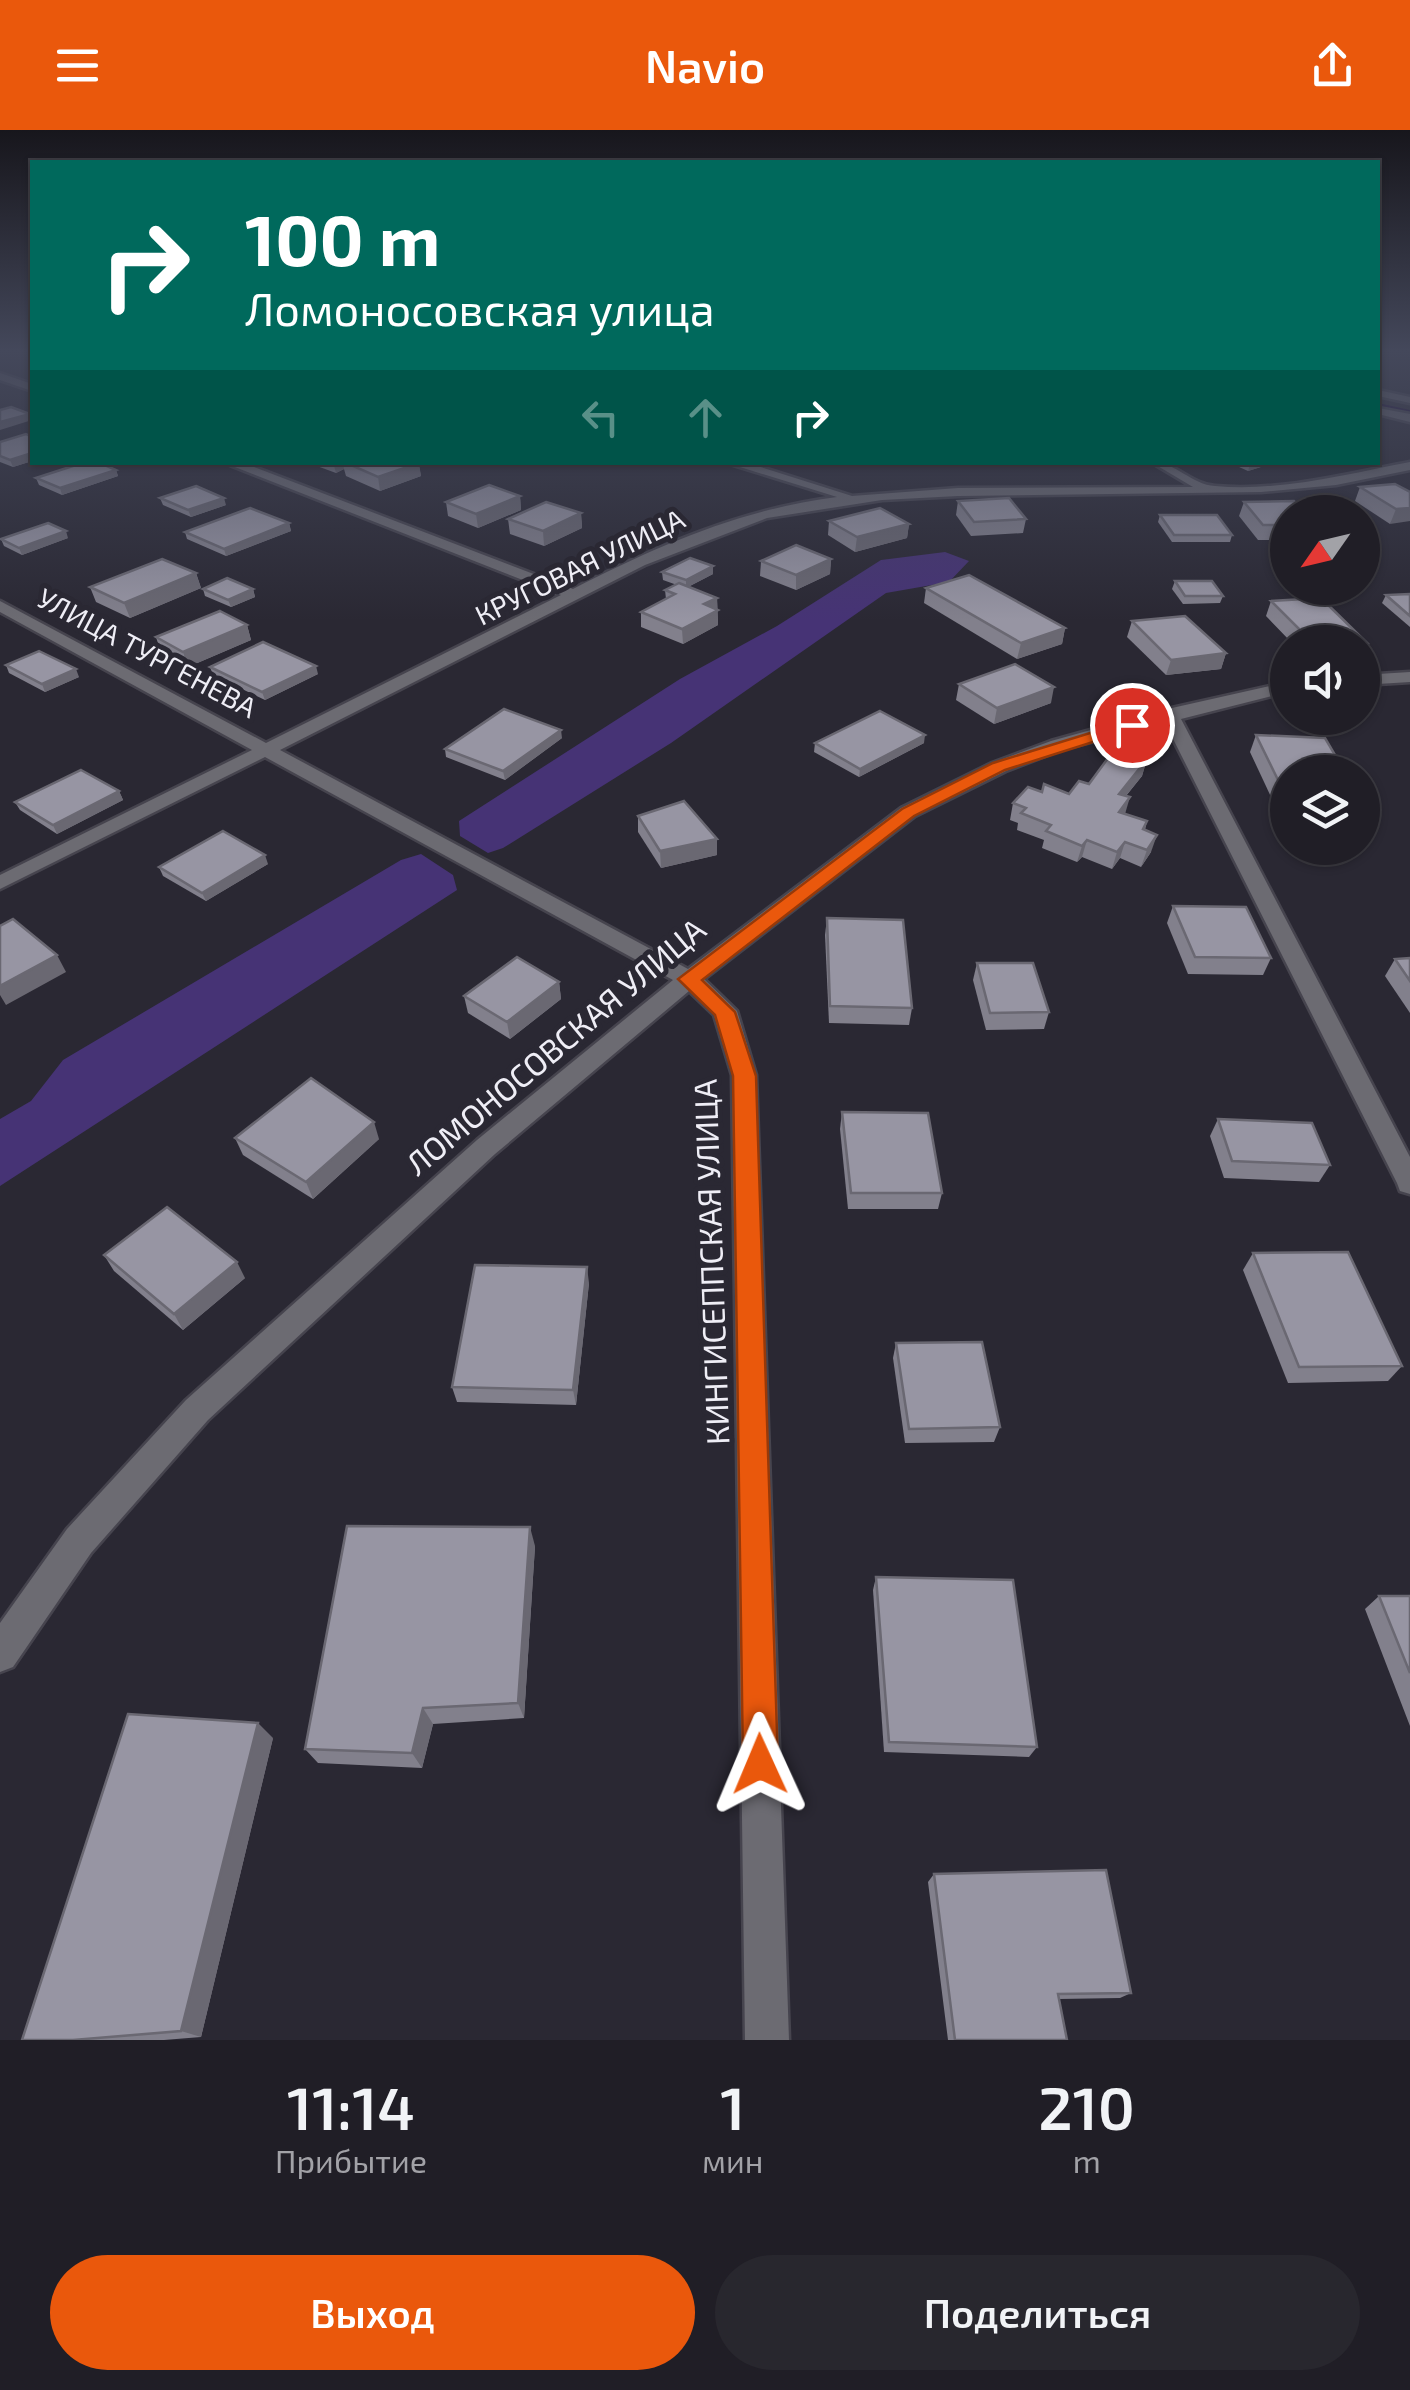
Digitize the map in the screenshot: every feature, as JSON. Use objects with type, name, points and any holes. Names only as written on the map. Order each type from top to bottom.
[{"type":"street","points":[[236,465],[576,594]]},
{"type":"street","points":[[740,465],[856,499]]},
{"type":"street","points":[[1162,465],[1210,492]]},
{"type":"street","name":"КРУГОВАЯ УЛИЦА","points":[[0,883],[680,542],[804,506],[856,499],[1013,489],[1210,492],[1347,480],[1410,466]]},
{"type":"street","name":"УЛИЦА ТУРГЕНЕВА","points":[[0,606],[269,748]]},
{"type":"street","points":[[1380,679],[1410,678]]},
{"type":"street","name":"ЛОМОНОСОВСКАЯ УЛИЦА","points":[[0,1654],[80,1541],[197,1410],[429,1196],[689,979],[908,812],[999,767],[1057,746],[1169,714],[1270,691]]},
{"type":"street","points":[[1169,714],[1410,1183]]},
{"type":"street","name":"КИНГИСЕППСКАЯ УЛИЦА","points":[[269,748],[689,979],[725,1012],[744,1076],[766,2040]]},
{"type":"shaded area","points":[[945,552],[969,561],[949,582],[886,593],[671,743],[503,848],[488,853],[460,836],[459,821],[680,679],[777,626],[881,560]]},
{"type":"shaded area","points":[[421,854],[453,875],[457,890],[0,1186],[0,1119],[31,1101],[63,1060],[401,860]]},
{"type":"building","points":[[0,442],[30,442],[30,454],[10,460],[0,456]]},
{"type":"building","points":[[76,465],[105,465],[116,470],[60,488],[36,478]]},
{"type":"building","points":[[351,465],[413,465],[378,477]]},
{"type":"building","points":[[1395,484],[1410,492],[1410,508],[1396,509],[1380,499],[1380,495],[1360,487]]},
{"type":"building","points":[[489,485],[520,496],[476,514],[446,502]]},
{"type":"building","points":[[196,486],[224,498],[188,510],[160,498]]},
{"type":"building","points":[[1009,498],[1026,519],[974,522],[958,501]]},
{"type":"building","points":[[1270,501],[1270,525],[1263,525],[1244,502]]},
{"type":"building","points":[[546,502],[581,513],[543,531],[508,519]]},
{"type":"building","points":[[250,508],[289,523],[224,549],[185,532]]},
{"type":"building","points":[[880,508],[909,524],[857,537],[829,521]]},
{"type":"building","points":[[1160,515],[1217,515],[1232,535],[1174,535]]},
{"type":"building","points":[[48,523],[66,531],[19,548],[1,539]]},
{"type":"building","points":[[796,545],[831,559],[796,575],[761,561]]},
{"type":"building","points":[[690,558],[713,566],[686,580],[662,572]]},
{"type":"building","points":[[162,559],[196,573],[124,603],[90,587]]},
{"type":"building","points":[[969,575],[1065,628],[1021,643],[926,588]]},
{"type":"building","points":[[227,578],[253,589],[228,600],[203,589]]},
{"type":"building","points":[[1175,581],[1212,581],[1223,596],[1185,596]]},
{"type":"building","points":[[679,583],[717,598],[704,604],[718,610],[682,629],[641,612],[675,594],[665,590]]},
{"type":"building","points":[[1410,594],[1410,616],[1386,595]]},
{"type":"building","points":[[1275,605],[1328,605],[1349,625],[1295,625]]},
{"type":"building","points":[[220,611],[247,625],[183,652],[156,637]]},
{"type":"building","points":[[1185,616],[1226,653],[1171,660],[1132,621]]},
{"type":"building","points":[[263,642],[316,666],[262,692],[210,667]]},
{"type":"building","points":[[39,651],[76,669],[42,684],[6,665]]},
{"type":"building","points":[[1015,664],[1054,687],[997,708],[959,684]]},
{"type":"building","points":[[504,709],[561,730],[503,771],[445,749]]},
{"type":"building","points":[[880,711],[925,735],[860,769],[815,743]]},
{"type":"building","points":[[1256,735],[1325,738],[1335,755],[1270,755],[1270,764]]},
{"type":"building","points":[[1114,750],[1147,759],[1119,794],[1130,797],[1119,812],[1147,821],[1143,829],[1157,835],[1147,850],[1125,842],[1117,852],[1087,840],[1082,846],[1046,831],[1051,825],[1021,813],[1026,808],[1013,803],[1028,787],[1042,792],[1044,784],[1069,794],[1079,781],[1089,784]]},
{"type":"building","points":[[81,770],[119,791],[53,825],[15,802]]},
{"type":"building","points":[[684,801],[717,839],[660,851],[638,816]]},
{"type":"building","points":[[223,831],[265,855],[202,893],[159,867]]},
{"type":"building","points":[[1173,906],[1246,907],[1271,958],[1195,957]]},
{"type":"building","points":[[827,918],[903,920],[912,1008],[830,1006]]},
{"type":"building","points":[[13,919],[57,955],[0,986],[0,926]]},
{"type":"building","points":[[517,957],[559,982],[507,1022],[464,996]]},
{"type":"building","points":[[1410,958],[1410,981],[1395,959]]},
{"type":"building","points":[[977,963],[1033,963],[1049,1012],[990,1013]]},
{"type":"building","points":[[311,1078],[374,1122],[306,1182],[235,1138]]},
{"type":"building","points":[[842,1112],[928,1113],[942,1193],[851,1193]]},
{"type":"building","points":[[1218,1119],[1312,1123],[1330,1165],[1232,1161]]},
{"type":"building","points":[[167,1207],[237,1262],[174,1314],[104,1255]]},
{"type":"building","points":[[1348,1252],[1402,1366],[1299,1367],[1253,1253]]},
{"type":"building","points":[[475,1265],[587,1267],[573,1390],[452,1387]]},
{"type":"building","points":[[982,1342],[1000,1427],[909,1429],[896,1343]]},
{"type":"building","points":[[347,1526],[530,1527],[518,1703],[423,1708],[412,1753],[305,1749]]},
{"type":"building","points":[[876,1577],[1013,1580],[1037,1747],[889,1742]]},
{"type":"building","points":[[1379,1596],[1410,1596],[1410,1673]]},
{"type":"building","points":[[128,1714],[258,1723],[181,2031],[22,2040]]},
{"type":"building","points":[[1106,1870],[1131,1993],[1058,1994],[1067,2040],[955,2040],[934,1874]]},
{"type":"route","points":[[760,1764],[744,1076],[725,1012],[689,979],[908,812],[999,767],[1132,725]]}]
